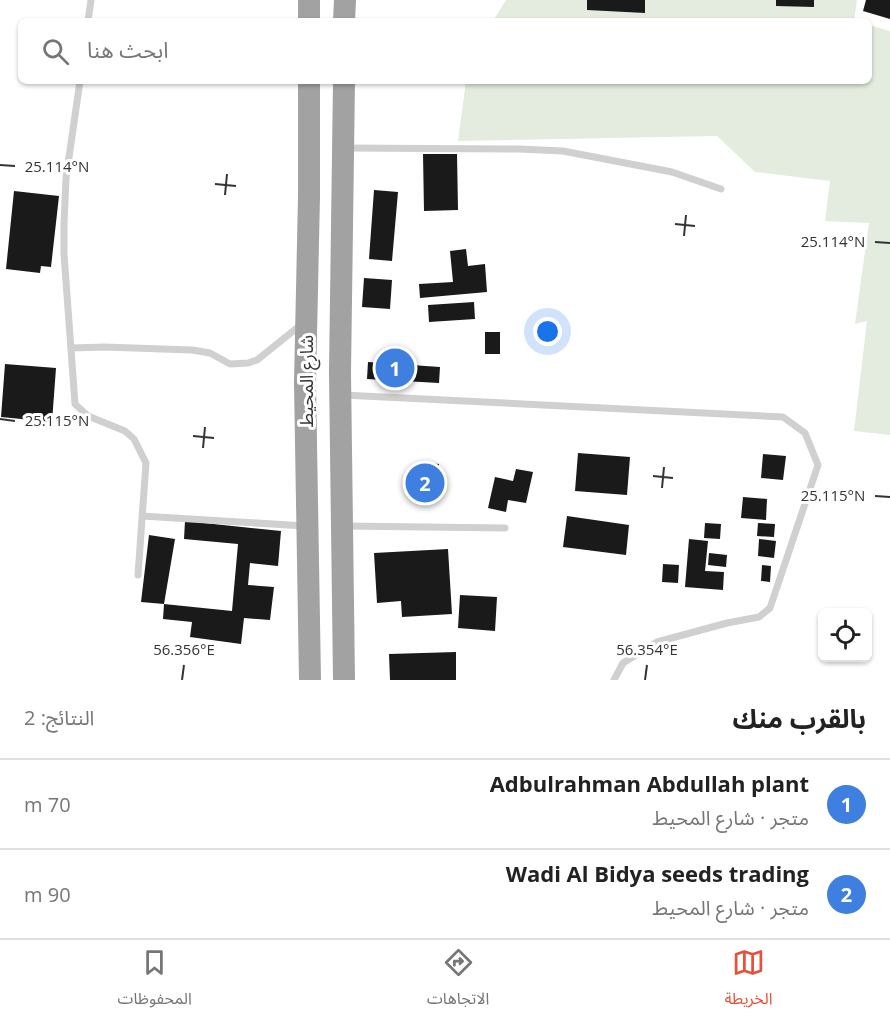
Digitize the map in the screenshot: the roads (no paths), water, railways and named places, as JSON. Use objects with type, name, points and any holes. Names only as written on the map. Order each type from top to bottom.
[{"type":"highway","points":[[309,0],[309,18]]},
{"type":"highway","points":[[344,18],[345,0]]},
{"type":"highway","name":"شارع المحيط","points":[[309,84],[305,383],[310,680]]},
{"type":"highway","name":"شارع المحيط","points":[[344,84],[340,394],[344,680]]},
{"type":"lane","points":[[89,18],[92,0]]},
{"type":"lane","points":[[80,84],[66,178],[64,224],[64,254],[75,404],[88,416],[125,431],[134,439],[146,463],[138,574]]},
{"type":"lane","points":[[343,148],[563,151],[672,172],[721,189]]},
{"type":"lane","points":[[71,348],[192,350],[210,353],[230,364],[248,363],[257,360],[306,321]]},
{"type":"lane","points":[[340,394],[783,417],[806,433],[818,465],[770,608],[759,617],[657,642],[623,663],[614,680]]},
{"type":"lane","points":[[142,516],[308,526]]},
{"type":"lane","points":[[341,526],[505,528]]},
{"type":"place","name":"Adbulrahman Abdullah plant","points":[[395,368]]},
{"type":"place","name":"Wadi Al Bidya seeds trading","points":[[425,483]]}]
